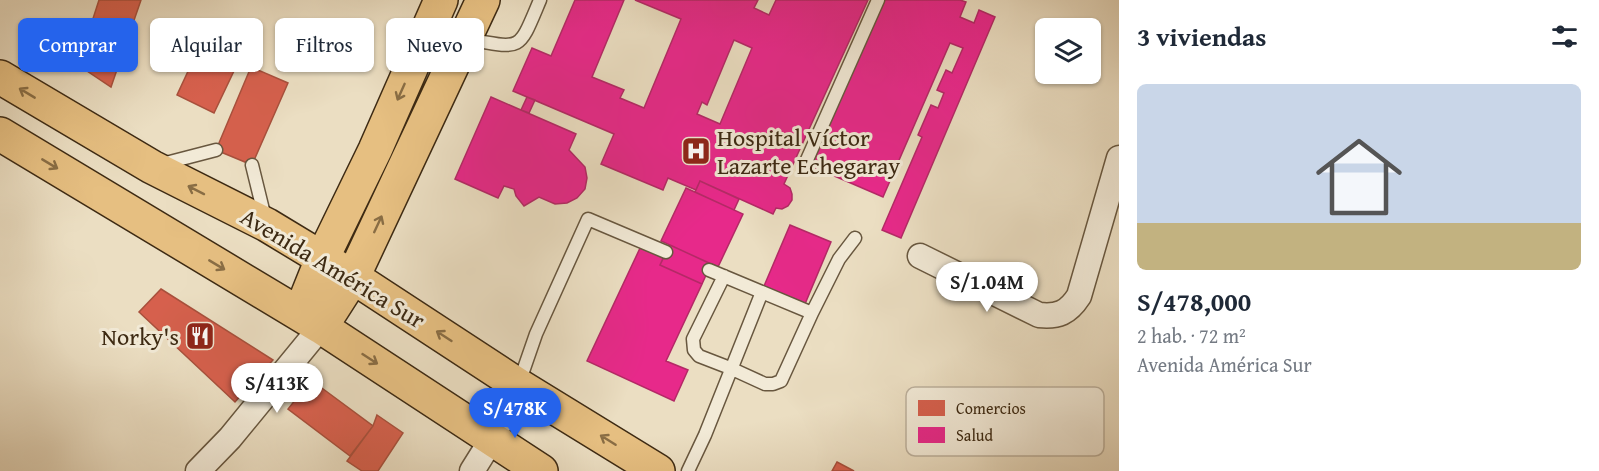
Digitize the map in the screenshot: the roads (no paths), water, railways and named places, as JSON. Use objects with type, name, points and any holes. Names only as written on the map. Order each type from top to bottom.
[{"type":"main road","points":[[310,321],[322,259],[375,150],[441,0]]},
{"type":"main road","points":[[475,18],[483,0]]},
{"type":"main road","points":[[310,321],[353,277],[450,72]]},
{"type":"main road","name":"Avenida América Sur","points":[[0,77],[152,167],[267,225],[658,471]]},
{"type":"main road","points":[[0,134],[310,321],[541,471]]},
{"type":"street","points":[[920,256],[1039,315],[1063,314],[1079,296],[1119,158]]},
{"type":"street","points":[[198,471],[230,438],[310,321]]},
{"type":"street","points":[[472,471],[492,439],[518,385]]},
{"type":"lane","points":[[484,42],[517,44],[524,38],[540,0]]},
{"type":"lane","points":[[806,162],[878,0]]},
{"type":"lane","points":[[152,167],[216,150]]},
{"type":"lane","points":[[252,165],[267,225]]},
{"type":"lane","points":[[518,385],[536,334],[588,219],[666,252]]},
{"type":"lane","points":[[724,276],[693,339],[694,350],[699,356],[765,384],[773,384],[781,381],[839,260],[855,238]]},
{"type":"lane","points":[[708,270],[812,313]]},
{"type":"lane","points":[[688,471],[705,435],[762,292]]},
{"type":"place","name":"Hospital Víctor Lazarte Echegaray","points":[[696,151]]},
{"type":"place","name":"Norky's","points":[[200,336]]}]
